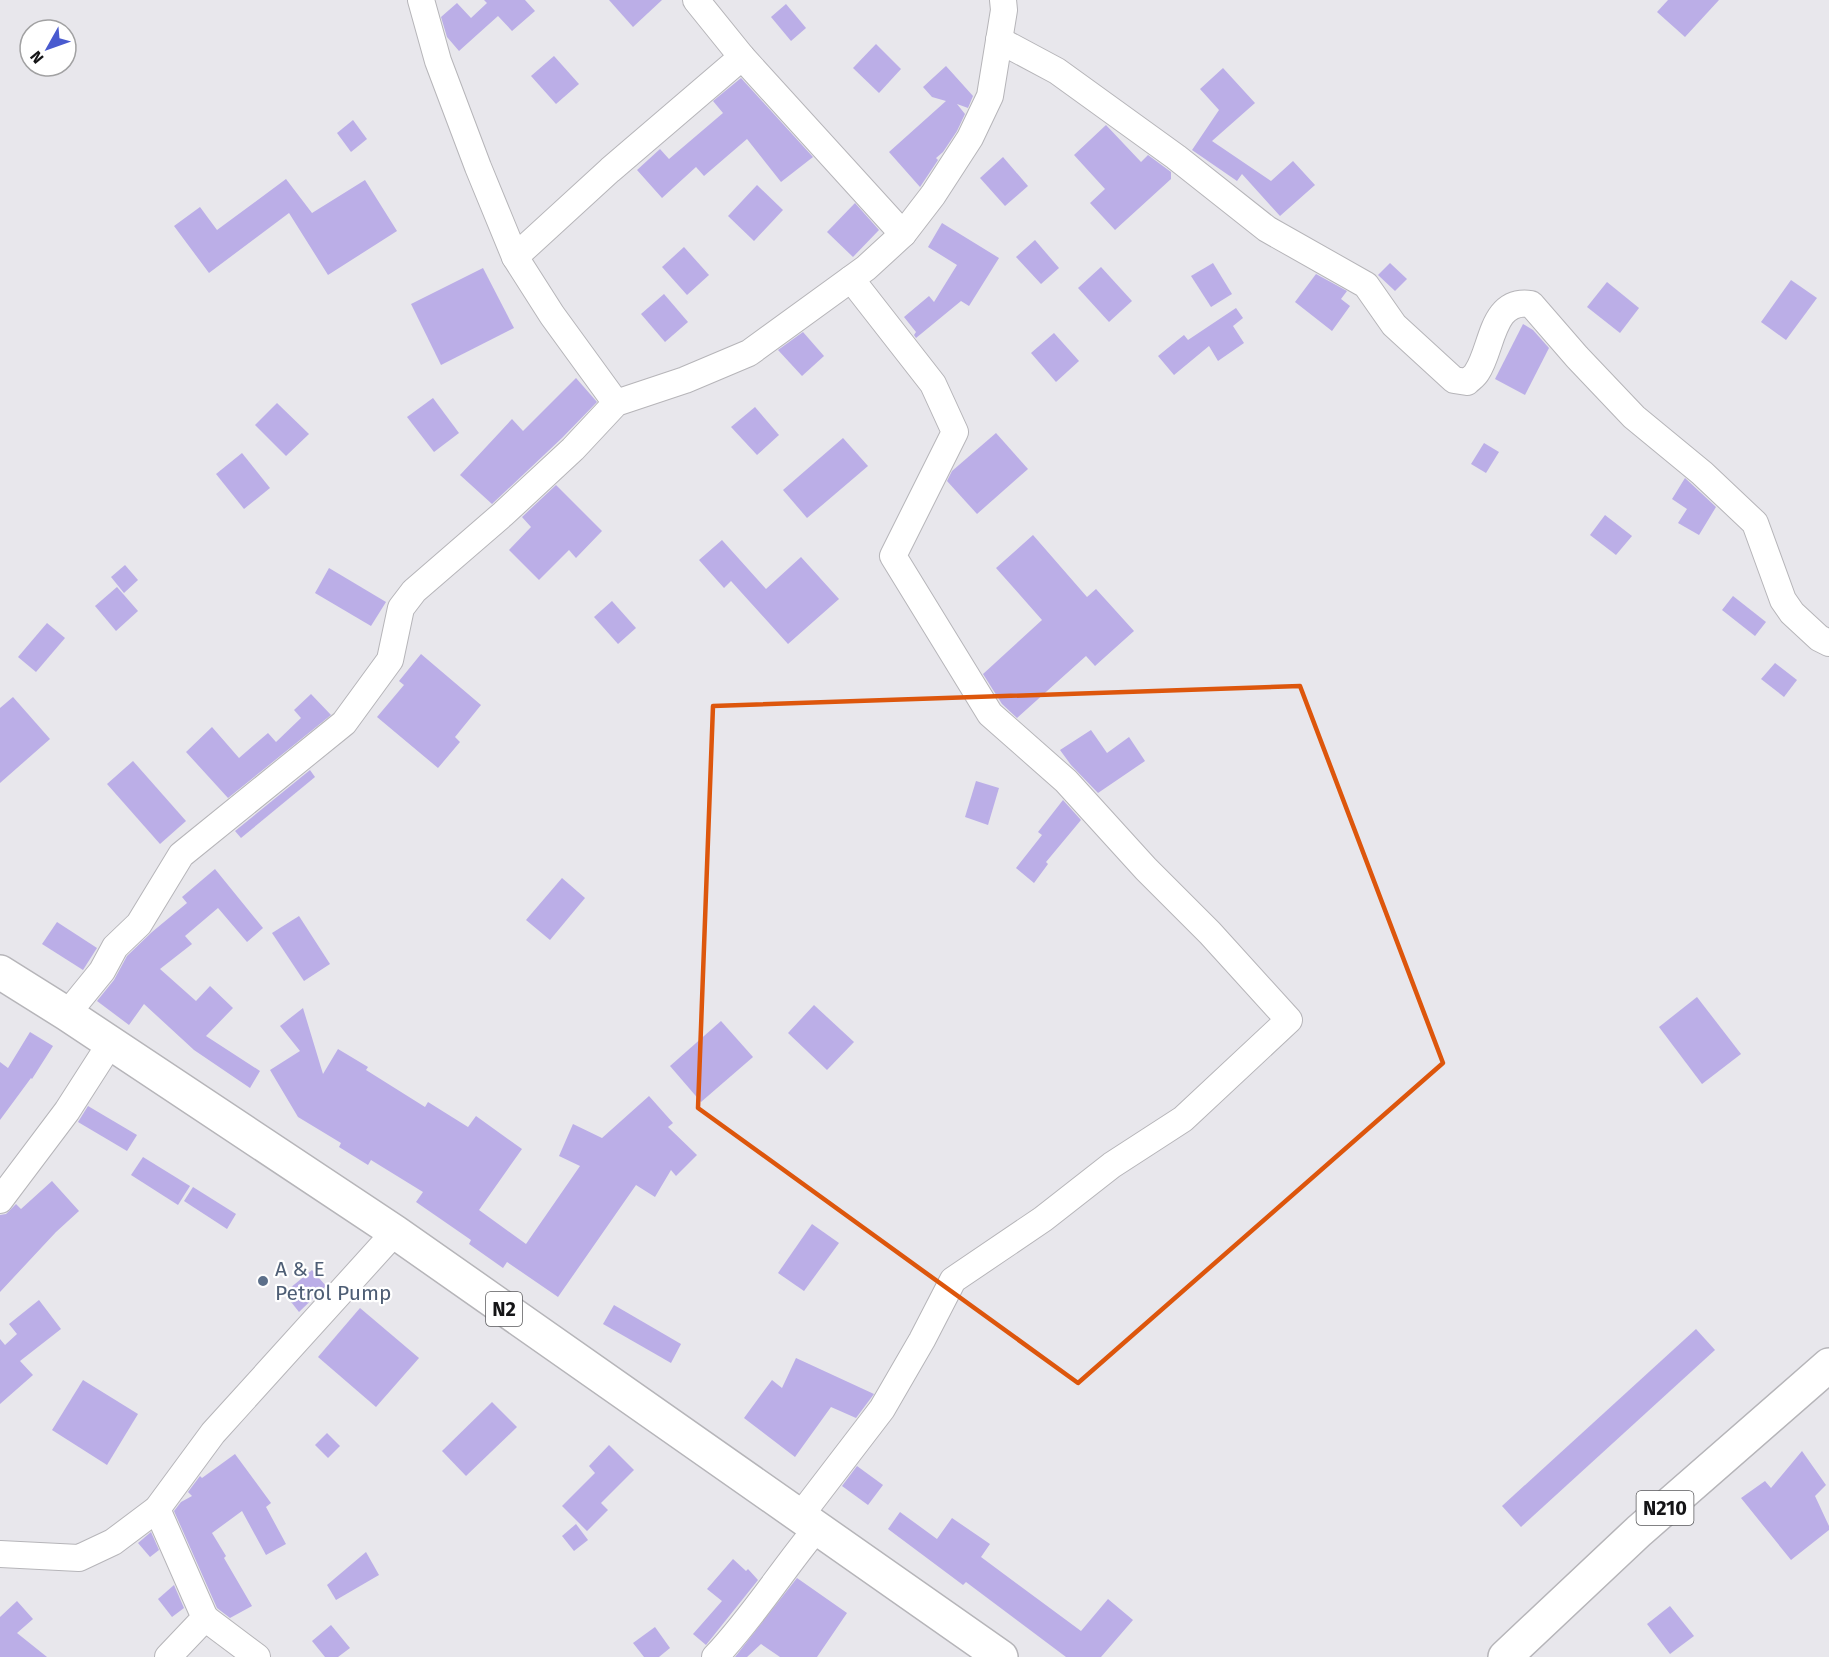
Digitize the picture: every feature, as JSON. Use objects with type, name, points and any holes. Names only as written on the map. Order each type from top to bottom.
[{"type":"highway","name":"N2","points":[[0,972],[395,1232],[1001,1657]]},
{"type":"highway","name":"N210","points":[[1505,1657],[1639,1531],[1829,1365]]},
{"type":"street","points":[[421,0],[438,61],[515,257],[552,315],[616,403]]},
{"type":"street","points":[[696,0],[742,57],[903,234]]},
{"type":"street","points":[[67,1014],[102,971],[115,947],[139,924],[181,855],[344,723],[390,660],[401,608],[414,591],[503,514],[573,448],[616,403],[685,380],[749,353],[866,268],[903,234],[933,195],[970,138],[990,96],[1004,0]]},
{"type":"street","points":[[999,40],[1057,71],[1176,157],[1267,229],[1366,285],[1394,325],[1454,380],[1467,381],[1477,373],[1502,313],[1521,302],[1531,304],[1634,417],[1701,473],[1755,523],[1783,600],[1792,613],[1819,638],[1829,643]]},
{"type":"street","points":[[515,257],[610,170],[742,57]]},
{"type":"street","points":[[716,1657],[750,1616],[788,1562],[808,1522],[882,1409],[953,1280],[1042,1219],[1112,1165],[1182,1119],[1289,1020],[1066,781],[990,714],[893,556],[955,432],[933,384],[851,279]]},
{"type":"street","points":[[0,1200],[67,1111],[110,1044]]},
{"type":"street","points":[[0,1554],[79,1558],[113,1542],[157,1509],[213,1433],[395,1232]]},
{"type":"street","points":[[157,1509],[205,1618],[257,1657]]},
{"type":"street","points":[[168,1657],[205,1618]]},
{"type":"highlighted area","points":[[1300,686],[1443,1063],[1078,1383],[698,1108],[713,706]]},
{"type":"building","points":[[484,0],[525,0],[535,11],[512,31],[498,16],[459,51],[447,37],[441,17],[457,3],[471,18],[487,3]]},
{"type":"building","points":[[609,0],[662,0],[633,27]]},
{"type":"building","points":[[1668,0],[1719,0],[1685,37],[1657,12]]},
{"type":"building","points":[[786,4],[806,28],[791,41],[771,17]]},
{"type":"building","points":[[876,44],[901,69],[879,93],[853,68]]},
{"type":"building","points":[[554,56],[579,84],[556,104],[531,76]]},
{"type":"building","points":[[946,66],[973,96],[968,108],[957,104],[965,114],[957,131],[943,152],[936,158],[938,160],[920,187],[889,152],[946,101],[932,97],[923,87]]},
{"type":"building","points":[[1223,68],[1255,103],[1212,141],[1271,181],[1293,161],[1315,185],[1280,216],[1242,174],[1237,181],[1192,150],[1219,110],[1200,89]]},
{"type":"building","points":[[741,78],[813,157],[781,182],[747,139],[704,176],[696,167],[662,198],[637,170],[660,149],[669,159],[723,113],[713,101]]},
{"type":"building","points":[[353,120],[367,139],[351,152],[337,133]]},
{"type":"building","points":[[1106,125],[1141,162],[1148,155],[1171,172],[1171,179],[1115,230],[1090,203],[1105,189],[1074,155]]},
{"type":"building","points":[[1003,157],[1028,186],[1005,206],[980,178]]},
{"type":"building","points":[[286,179],[312,213],[365,180],[397,231],[328,275],[289,213],[209,273],[174,226],[200,207],[217,230]]},
{"type":"building","points":[[757,185],[783,210],[754,241],[728,216]]},
{"type":"building","points":[[855,203],[879,230],[853,257],[827,232]]},
{"type":"building","points":[[942,223],[999,258],[969,306],[961,301],[916,338],[914,335],[916,332],[904,317],[929,296],[934,302],[957,265],[928,247]]},
{"type":"building","points":[[1035,240],[1059,268],[1041,284],[1016,257]]},
{"type":"building","points":[[684,247],[709,275],[687,295],[662,267]]},
{"type":"building","points":[[1213,263],[1232,294],[1211,307],[1191,276]]},
{"type":"building","points":[[1390,263],[1407,279],[1395,291],[1378,275]]},
{"type":"building","points":[[1101,267],[1132,301],[1109,322],[1078,288]]},
{"type":"building","points":[[483,268],[514,328],[441,365],[411,304]]},
{"type":"building","points":[[1316,274],[1347,291],[1341,299],[1350,306],[1332,331],[1295,302]]},
{"type":"building","points":[[1791,280],[1817,298],[1786,340],[1761,322]]},
{"type":"building","points":[[1607,282],[1639,308],[1620,333],[1587,307]]},
{"type":"building","points":[[664,294],[688,322],[665,342],[641,314]]},
{"type":"building","points":[[1236,308],[1243,318],[1233,326],[1244,343],[1218,361],[1209,346],[1174,375],[1158,356],[1184,335],[1188,340]]},
{"type":"building","points":[[1523,324],[1533,330],[1549,348],[1525,395],[1495,379]]},
{"type":"building","points":[[803,332],[824,356],[802,376],[778,350]]},
{"type":"building","points":[[1054,333],[1079,361],[1056,382],[1031,353]]},
{"type":"building","points":[[576,378],[597,402],[492,504],[460,475],[512,419],[523,431]]},
{"type":"building","points":[[433,398],[459,433],[434,452],[407,417]]},
{"type":"building","points":[[277,403],[309,434],[286,456],[255,425]]},
{"type":"building","points":[[755,407],[779,435],[757,455],[731,427]]},
{"type":"building","points":[[996,433],[1028,469],[977,514],[947,481],[952,471]]},
{"type":"building","points":[[843,438],[868,466],[807,518],[783,490]]},
{"type":"building","points":[[1484,443],[1499,452],[1486,473],[1471,464]]},
{"type":"building","points":[[242,453],[270,488],[244,509],[216,474]]},
{"type":"building","points":[[1685,478],[1716,507],[1699,535],[1678,523],[1687,509],[1672,499]]},
{"type":"building","points":[[556,485],[602,531],[576,558],[569,550],[539,580],[509,550],[531,527],[522,517]]},
{"type":"building","points":[[1605,515],[1632,536],[1616,555],[1590,535]]},
{"type":"building","points":[[1033,535],[1087,597],[1096,589],[1134,631],[1095,666],[1086,656],[1017,718],[1002,704],[983,674],[1042,620],[996,568]]},
{"type":"building","points":[[722,540],[766,589],[801,557],[839,599],[788,644],[731,581],[724,588],[699,560]]},
{"type":"building","points":[[125,565],[138,580],[124,593],[111,577]]},
{"type":"building","points":[[329,568],[386,602],[371,626],[315,593]]},
{"type":"building","points":[[117,587],[138,611],[116,631],[95,606]]},
{"type":"building","points":[[1733,596],[1766,622],[1755,636],[1722,610]]},
{"type":"building","points":[[612,601],[636,628],[618,644],[594,617]]},
{"type":"building","points":[[47,623],[65,638],[36,672],[18,657]]},
{"type":"building","points":[[421,654],[481,705],[455,737],[460,742],[438,768],[377,717],[404,685],[399,681]]},
{"type":"building","points":[[1775,663],[1797,680],[1784,697],[1761,679]]},
{"type":"building","points":[[311,694],[331,715],[228,798],[186,752],[212,727],[239,758],[268,733],[276,742],[301,718],[294,710]]},
{"type":"building","points":[[13,697],[50,739],[0,783],[0,708]]},
{"type":"building","points":[[1091,730],[1107,753],[1129,737],[1145,761],[1098,793],[1060,750]]},
{"type":"building","points":[[133,761],[186,821],[160,844],[107,784]]},
{"type":"building","points":[[310,770],[315,777],[241,838],[235,831]]},
{"type":"building","points":[[976,781],[999,788],[988,825],[965,817]]},
{"type":"building","points":[[1063,800],[1081,820],[1046,862],[1048,864],[1034,883],[1016,868],[1042,835],[1038,832]]},
{"type":"building","points":[[215,869],[263,928],[247,942],[218,908],[185,936],[192,944],[160,969],[196,1001],[210,986],[233,1008],[206,1036],[260,1071],[250,1088],[194,1050],[144,1004],[129,1025],[97,1001],[114,980],[127,956],[187,903],[182,897]]},
{"type":"building","points":[[562,878],[585,898],[550,940],[526,920]]},
{"type":"building","points":[[299,916],[330,964],[304,981],[272,933]]},
{"type":"building","points":[[57,922],[97,948],[83,970],[42,944]]},
{"type":"building","points":[[1697,997],[1741,1054],[1702,1084],[1659,1027]]},
{"type":"building","points":[[814,1005],[854,1042],[827,1070],[788,1033]]},
{"type":"building","points":[[303,1008],[323,1074],[338,1049],[368,1067],[366,1070],[425,1107],[428,1102],[468,1127],[476,1116],[522,1149],[479,1210],[526,1244],[580,1166],[559,1156],[573,1124],[602,1138],[649,1096],[673,1123],[668,1127],[697,1155],[676,1176],[671,1170],[655,1197],[636,1185],[558,1297],[507,1262],[503,1268],[469,1244],[471,1240],[416,1202],[423,1192],[371,1160],[368,1165],[339,1147],[341,1143],[298,1117],[270,1070],[300,1051],[280,1026]]},
{"type":"building","points":[[721,1021],[753,1057],[701,1102],[670,1066]]},
{"type":"building","points":[[30,1032],[53,1046],[32,1079],[0,1120],[0,1062],[8,1068]]},
{"type":"building","points":[[88,1106],[137,1135],[127,1151],[78,1122]]},
{"type":"building","points":[[143,1157],[190,1186],[178,1205],[131,1175]]},
{"type":"building","points":[[52,1181],[79,1211],[56,1232],[0,1292],[0,1215],[6,1214],[16,1204],[21,1209]]},
{"type":"building","points":[[193,1187],[236,1214],[227,1229],[184,1201]]},
{"type":"building","points":[[812,1224],[839,1243],[804,1291],[778,1273]]},
{"type":"building","points":[[312,1270],[326,1286],[299,1312],[284,1293]]},
{"type":"building","points":[[39,1300],[61,1329],[20,1361],[33,1375],[0,1404],[0,1339],[5,1345],[17,1334],[9,1324]]},
{"type":"building","points":[[614,1305],[681,1344],[671,1363],[603,1324]]},
{"type":"building","points":[[360,1308],[419,1358],[376,1407],[318,1357]]},
{"type":"building","points":[[1696,1329],[1715,1350],[1521,1527],[1502,1506]]},
{"type":"building","points":[[796,1358],[874,1394],[856,1418],[831,1407],[795,1457],[744,1418],[772,1380],[782,1388]]},
{"type":"building","points":[[83,1380],[138,1414],[107,1465],[52,1430]]},
{"type":"building","points":[[492,1402],[517,1427],[466,1476],[442,1451]]},
{"type":"building","points":[[327,1433],[340,1446],[328,1458],[315,1445]]},
{"type":"building","points":[[609,1445],[634,1470],[601,1503],[608,1510],[587,1531],[562,1506],[595,1473],[589,1466]]},
{"type":"building","points":[[1802,1451],[1826,1485],[1815,1496],[1829,1530],[1791,1560],[1741,1498],[1765,1481],[1771,1488]]},
{"type":"building","points":[[235,1454],[271,1503],[266,1507],[286,1544],[266,1555],[242,1511],[212,1533],[252,1606],[230,1618],[217,1608],[174,1511],[181,1502],[192,1496],[188,1492],[200,1476],[202,1478]]},
{"type":"building","points":[[857,1466],[883,1485],[868,1505],[842,1486]]},
{"type":"building","points":[[900,1512],[937,1539],[952,1518],[990,1544],[981,1557],[1081,1631],[1108,1599],[1133,1620],[1101,1657],[1066,1657],[966,1582],[963,1585],[888,1529]]},
{"type":"building","points":[[576,1524],[588,1540],[574,1551],[562,1536]]},
{"type":"building","points":[[151,1532],[159,1550],[150,1557],[138,1543]]},
{"type":"building","points":[[366,1552],[379,1575],[336,1600],[327,1585]]},
{"type":"building","points":[[733,1559],[746,1571],[748,1569],[758,1580],[706,1645],[693,1634],[722,1601],[707,1589]]},
{"type":"building","points":[[797,1578],[847,1613],[817,1657],[780,1657],[761,1644],[747,1657],[735,1657]]},
{"type":"building","points":[[174,1585],[184,1608],[172,1617],[158,1599]]},
{"type":"building","points":[[17,1601],[33,1619],[17,1633],[47,1657],[0,1657],[0,1617]]},
{"type":"building","points":[[1670,1606],[1694,1636],[1670,1654],[1647,1624]]},
{"type":"building","points":[[331,1625],[350,1648],[338,1657],[325,1657],[312,1641]]},
{"type":"building","points":[[655,1627],[670,1648],[659,1657],[644,1657],[633,1643]]},
{"type":"place","name":"A & E Petrol Pump","points":[[263,1281]]}]
